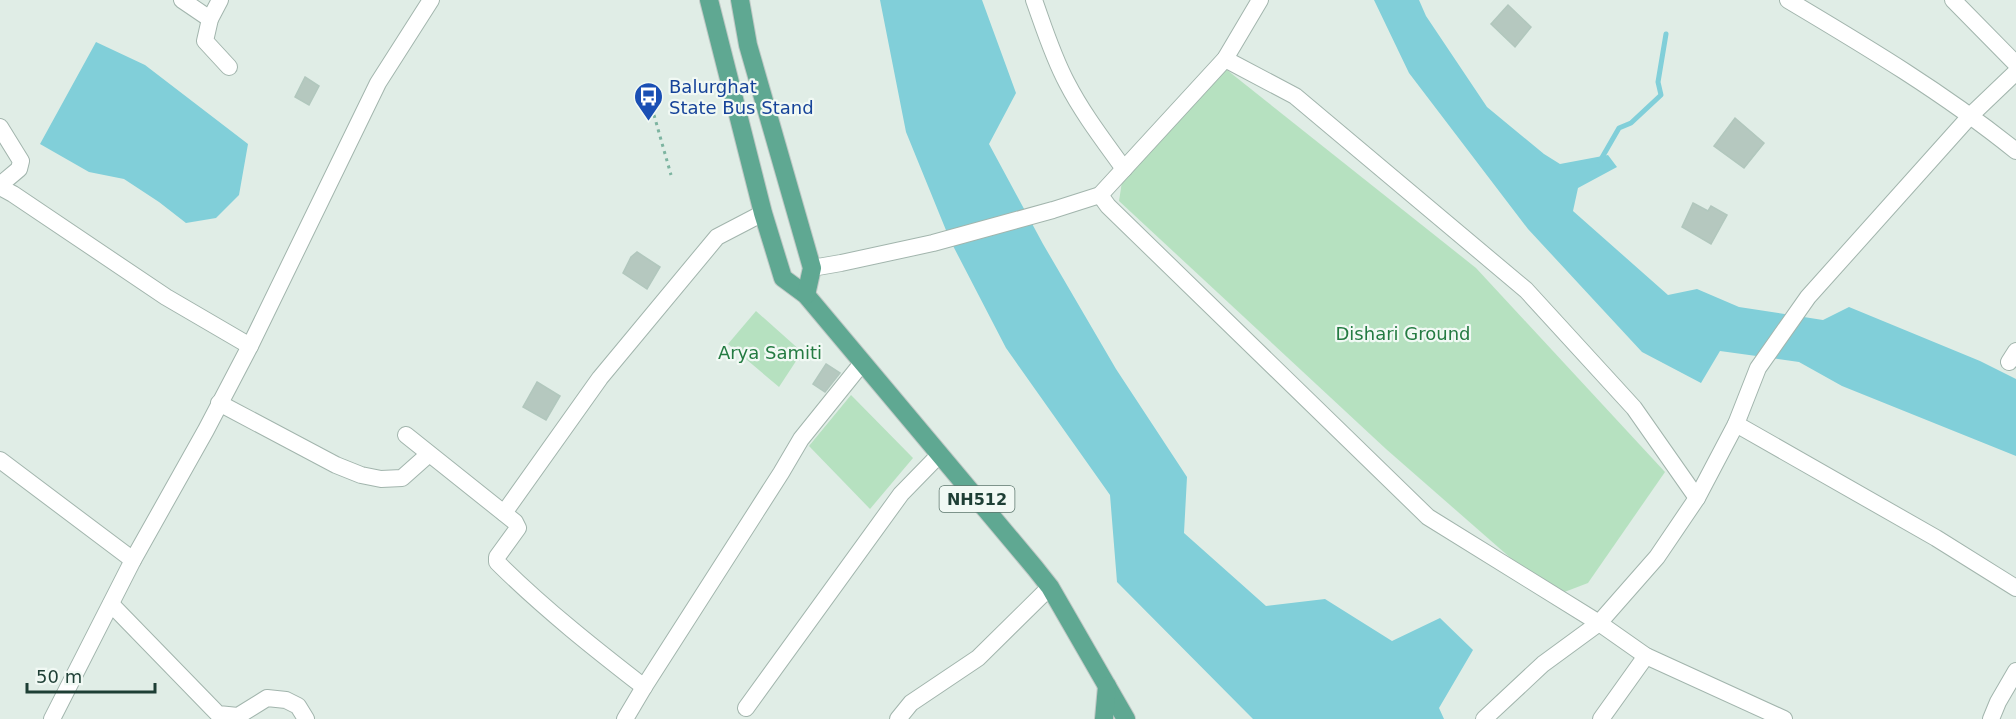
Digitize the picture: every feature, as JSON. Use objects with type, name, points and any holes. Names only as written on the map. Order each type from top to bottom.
[{"type":"main road","name":"NH512","points":[[709,0],[763,213],[783,278],[806,295],[1050,587],[1126,719]]},
{"type":"main road","points":[[740,0],[748,45],[812,268],[806,295]]},
{"type":"main road","points":[[1104,719],[1107,686]]},
{"type":"street","points":[[182,0],[210,19]]},
{"type":"street","points":[[220,0],[210,19],[206,41],[229,67]]},
{"type":"street","points":[[52,719],[133,560],[249,346],[378,84],[431,0]]},
{"type":"street","points":[[1034,0],[1067,85],[1124,169]]},
{"type":"street","points":[[812,268],[933,243],[1100,195],[1225,58],[1260,0]]},
{"type":"street","points":[[1788,0],[1893,63],[1971,115],[2016,151]]},
{"type":"street","points":[[1953,0],[2016,64]]},
{"type":"street","points":[[1225,58],[1295,96],[1526,290],[1634,408],[1697,498]]},
{"type":"street","points":[[1484,719],[1543,664],[1599,622],[1657,557],[1697,498],[1736,424],[1758,369],[1808,297],[1971,115],[2016,72]]},
{"type":"street","points":[[0,127],[21,161],[19,169],[0,186],[166,297],[249,346]]},
{"type":"street","points":[[1100,195],[1108,206],[1428,517],[1599,622],[1646,656],[1762,714],[1784,719]]},
{"type":"street","points":[[504,513],[600,378],[717,237],[763,213]]},
{"type":"street","points":[[626,719],[801,439],[863,362]]},
{"type":"street","points":[[219,404],[361,476],[402,478],[429,454]]},
{"type":"street","points":[[1736,424],[1936,538],[2016,588]]},
{"type":"street","points":[[406,435],[515,522],[518,528],[500,551],[497,562],[539,603],[644,687]]},
{"type":"street","points":[[746,708],[901,494],[940,454]]},
{"type":"street","points":[[0,460],[133,560]]},
{"type":"street","points":[[898,719],[911,703],[978,658],[1050,587]]},
{"type":"street","points":[[111,604],[218,714],[238,716],[267,698],[286,700],[298,706],[306,719]]},
{"type":"street","points":[[1601,719],[1646,656]]},
{"type":"street","points":[[1991,719],[2016,671]]},
{"type":"path","points":[[654,115],[671,175]]},
{"type":"green space","name":"Dishari Ground","points":[[1222,66],[1476,268],[1665,472],[1588,583],[1554,596],[1386,449],[1119,201],[1123,175]]},
{"type":"green space","name":"Arya Samiti","points":[[756,311],[802,352],[779,387],[728,344]]},
{"type":"green space","points":[[851,395],[913,458],[870,509],[809,446]]},
{"type":"water","points":[[880,0],[982,0],[1016,93],[989,144],[1043,244],[1116,369],[1187,477],[1184,533],[1266,606],[1325,599],[1392,641],[1440,618],[1473,650],[1439,708],[1444,719],[1253,719],[1117,582],[1110,495],[1006,348],[950,240],[906,132]]},
{"type":"water","points":[[1374,0],[1419,0],[1426,16],[1487,107],[1544,154],[1560,164],[1608,155],[1617,167],[1578,188],[1573,211],[1668,295],[1697,289],[1739,307],[1823,320],[1849,307],[1980,361],[2016,379],[2016,456],[1842,386],[1799,362],[1720,351],[1701,383],[1642,352],[1528,229],[1409,73]]},
{"type":"water","points":[[96,42],[145,65],[248,144],[239,195],[216,218],[186,223],[124,179],[89,172],[40,144]]},
{"type":"building","points":[[1508,5],[1531,27],[1515,47],[1491,24]]},
{"type":"building","points":[[305,77],[319,86],[309,105],[295,97]]},
{"type":"building","points":[[1735,118],[1764,143],[1744,168],[1714,146]]},
{"type":"building","points":[[1693,203],[1708,211],[1711,206],[1727,215],[1711,244],[1682,227]]},
{"type":"building","points":[[637,252],[660,267],[647,289],[623,273],[631,257]]},
{"type":"building","name":"Arya Samiti","points":[[826,364],[840,373],[825,392],[813,384]]},
{"type":"building","points":[[537,382],[560,396],[546,420],[523,407]]},
{"type":"waterway","points":[[1600,161],[1619,128],[1631,123],[1661,95],[1658,82],[1666,34]]},
{"type":"place","name":"Balurghat State Bus Stand","points":[[648,122]]}]
